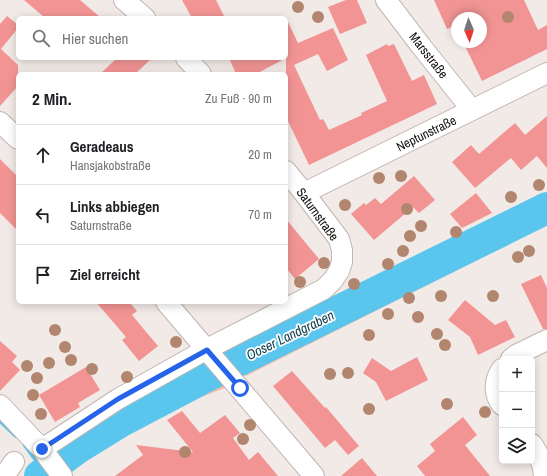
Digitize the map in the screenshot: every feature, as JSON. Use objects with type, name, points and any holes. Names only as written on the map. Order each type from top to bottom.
[{"type":"street","points":[[124,0],[143,16]]},
{"type":"street","name":"Marsstraße","points":[[386,0],[425,52],[472,110]]},
{"type":"street","points":[[188,60],[199,72]]},
{"type":"street","name":"Neptunstraße","points":[[304,192],[547,73]]},
{"type":"street","points":[[0,122],[16,137]]},
{"type":"street","name":"Saturnstraße","points":[[46,454],[118,399],[210,353],[324,289],[333,280],[339,271],[342,262],[342,250],[339,240],[304,192],[288,173]]},
{"type":"street","points":[[168,304],[314,476]]},
{"type":"street","points":[[515,356],[547,340]]},
{"type":"street","points":[[499,374],[495,389],[499,402]]},
{"type":"street","points":[[0,405],[46,454],[62,476]]},
{"type":"street","points":[[535,448],[538,453],[544,476]]},
{"type":"shaded area","points":[[547,193],[547,225],[246,376],[226,352]]},
{"type":"shaded area","points":[[202,360],[225,388],[176,407],[138,426],[73,470],[57,452]]},
{"type":"building","points":[[24,0],[80,0],[99,16],[43,16]]},
{"type":"building","points":[[182,0],[216,0],[224,16],[191,16]]},
{"type":"building","points":[[346,0],[357,0],[367,23],[340,34],[328,7]]},
{"type":"building","points":[[434,0],[524,0],[538,30],[547,25],[547,49],[482,81],[466,48],[487,48],[487,12],[451,12],[451,27],[447,29]]},
{"type":"building","points":[[7,16],[16,23],[16,30],[1,49],[18,65],[18,72],[16,72],[16,88],[0,106],[0,24]]},
{"type":"building","points":[[288,22],[298,43],[333,28],[348,60],[327,71],[318,54],[294,65],[320,120],[323,119],[329,130],[362,115],[361,113],[387,101],[366,55],[387,44],[388,46],[394,44],[412,81],[424,75],[437,104],[309,165],[288,121],[288,72],[286,72],[286,60],[288,60]]},
{"type":"building","points":[[115,60],[150,60],[137,72],[102,72]]},
{"type":"building","points":[[230,60],[282,60],[260,72],[235,72]]},
{"type":"building","points":[[547,116],[547,168],[537,156],[521,170],[511,158],[475,188],[452,162],[471,145],[479,154],[515,123],[525,135]]},
{"type":"building","points":[[0,159],[16,175],[16,229],[0,213]]},
{"type":"building","points":[[414,176],[435,200],[419,213],[413,207],[374,240],[351,214],[364,203],[366,205],[375,198],[381,204]]},
{"type":"building","points":[[476,193],[492,213],[462,228],[450,214]]},
{"type":"building","points":[[288,221],[319,259],[295,279],[288,270]]},
{"type":"building","points":[[541,275],[547,288],[547,329],[543,329],[521,284]]},
{"type":"building","points":[[465,300],[495,325],[506,320],[515,337],[478,355],[470,337],[448,320]]},
{"type":"building","points":[[98,304],[131,304],[137,311],[132,315],[158,346],[139,361],[122,340],[126,337]]},
{"type":"building","points":[[0,341],[17,356],[12,362],[20,370],[0,391]]},
{"type":"building","points":[[417,357],[428,380],[386,401],[376,382],[363,373],[372,358],[391,371]]},
{"type":"building","points":[[86,367],[100,390],[78,403],[80,407],[55,422],[39,395]]},
{"type":"building","points":[[292,371],[325,408],[326,407],[359,446],[348,455],[335,440],[325,448],[273,386]]},
{"type":"building","points":[[182,411],[200,433],[225,415],[240,433],[233,438],[249,460],[258,452],[278,476],[115,476],[143,455],[136,445],[193,452],[167,420]]},
{"type":"building","points":[[463,417],[477,435],[465,445],[490,476],[425,476],[417,466],[435,451],[430,444]]},
{"type":"building","points":[[362,458],[377,476],[341,476]]},
{"type":"waterway","name":"Ooser Landgraben","points":[[40,476],[76,449],[123,420],[201,379],[547,208]]},
{"type":"waterway","points":[[0,420],[16,435]]},
{"type":"waterway","points":[[25,444],[45,471]]},
{"type":"route","points":[[42,449],[118,399],[207,350],[240,388]]}]
